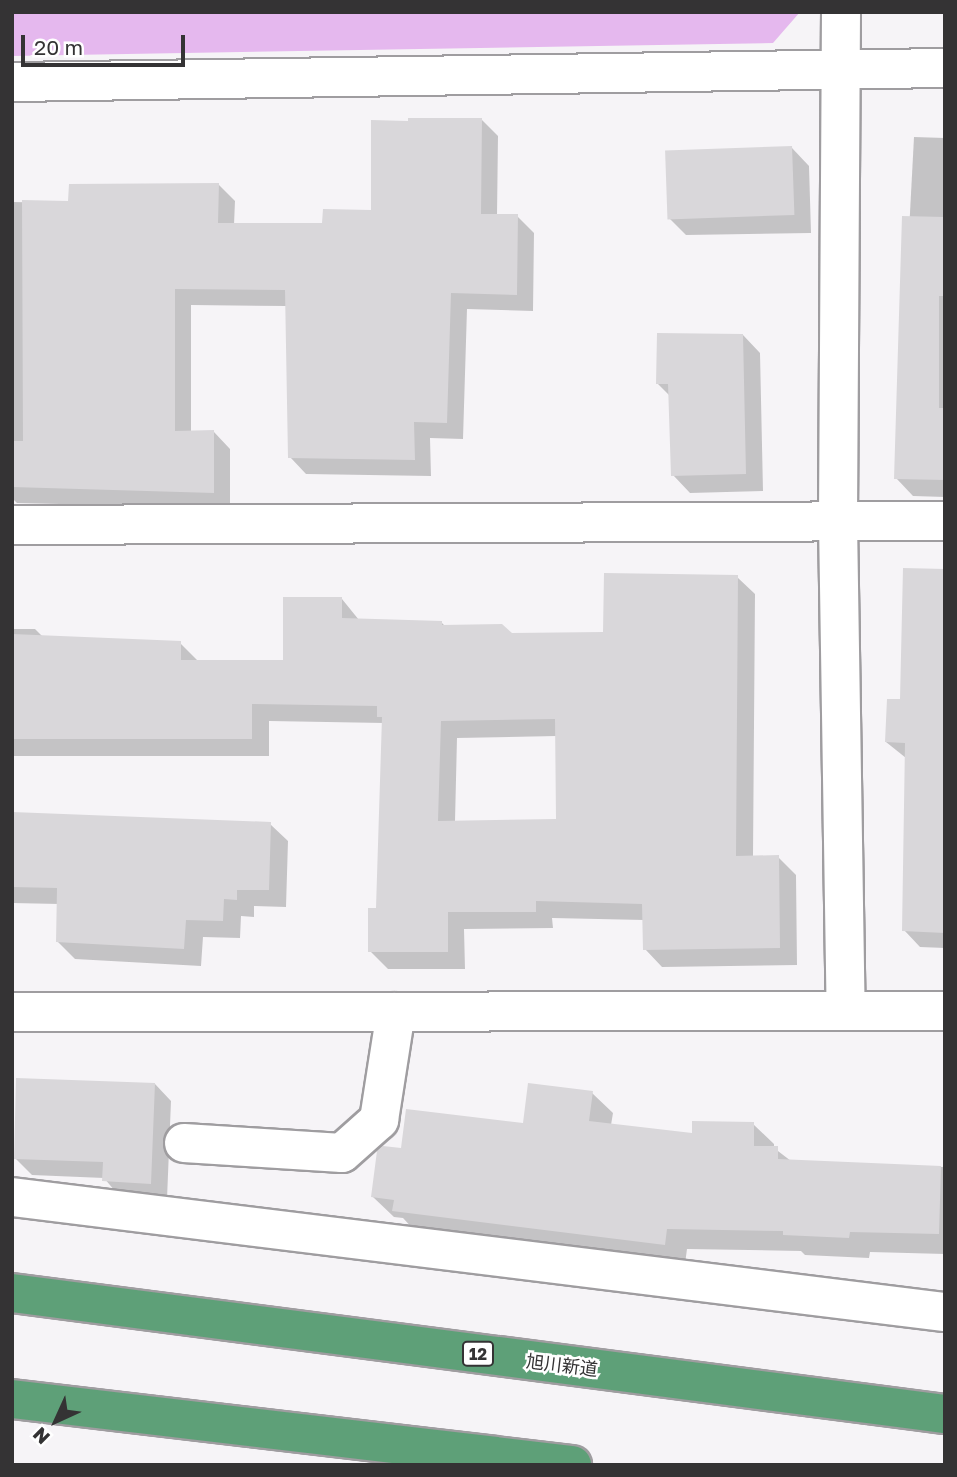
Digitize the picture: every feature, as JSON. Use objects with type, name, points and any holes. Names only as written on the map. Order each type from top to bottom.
[{"type":"highway","name":"旭川新道","points":[[12,1293],[945,1414]]},
{"type":"highway","points":[[12,1399],[572,1465]]},
{"type":"street","points":[[841,12],[838,522],[846,1011]]},
{"type":"street","points":[[12,82],[945,68]]},
{"type":"street","points":[[12,524],[945,522]]},
{"type":"street","points":[[12,1012],[945,1011]]},
{"type":"street","points":[[184,1143],[342,1153],[379,1120],[396,1012]]},
{"type":"street","points":[[12,1197],[945,1312]]},
{"type":"shaded area","points":[[12,12],[800,12],[773,43],[12,56]]},
{"type":"building","points":[[408,118],[482,118],[481,214],[518,214],[517,295],[451,293],[447,423],[414,422],[415,460],[288,458],[285,290],[175,289],[175,431],[214,430],[214,493],[12,487],[12,441],[23,441],[22,200],[68,201],[69,184],[219,183],[218,223],[322,223],[323,209],[371,210],[371,120],[408,121]]},
{"type":"building","points":[[792,146],[794,215],[667,219],[665,150]]},
{"type":"building","points":[[902,216],[945,217],[945,296],[939,296],[939,408],[945,408],[945,480],[894,479]]},
{"type":"building","points":[[657,333],[743,334],[746,474],[671,476],[668,384],[656,384]]},
{"type":"building","points":[[903,568],[945,569],[945,933],[902,931],[905,743],[885,742],[887,699],[900,699]]},
{"type":"building","points":[[604,573],[738,575],[736,856],[779,855],[780,948],[643,950],[642,904],[536,901],[536,912],[448,912],[448,952],[368,952],[368,908],[376,908],[382,717],[377,717],[377,706],[252,704],[252,739],[14,739],[12,634],[181,641],[181,660],[283,660],[283,597],[342,597],[342,618],[442,621],[442,625],[502,624],[512,633],[603,632]],"holes":[[[555,719],[556,819],[438,821],[441,721]]]},
{"type":"building","points":[[12,812],[271,822],[269,890],[237,890],[237,900],[224,899],[223,921],[186,920],[184,949],[56,942],[57,888],[12,887]]},
{"type":"building","points":[[16,1078],[155,1083],[151,1184],[102,1181],[103,1162],[14,1159]]},
{"type":"building","points":[[528,1083],[593,1091],[589,1121],[692,1133],[692,1121],[754,1122],[754,1146],[778,1146],[778,1159],[941,1166],[939,1234],[850,1232],[849,1238],[783,1235],[783,1231],[667,1229],[665,1245],[392,1211],[394,1200],[371,1197],[377,1151],[383,1146],[401,1148],[406,1109],[523,1123]]}]
